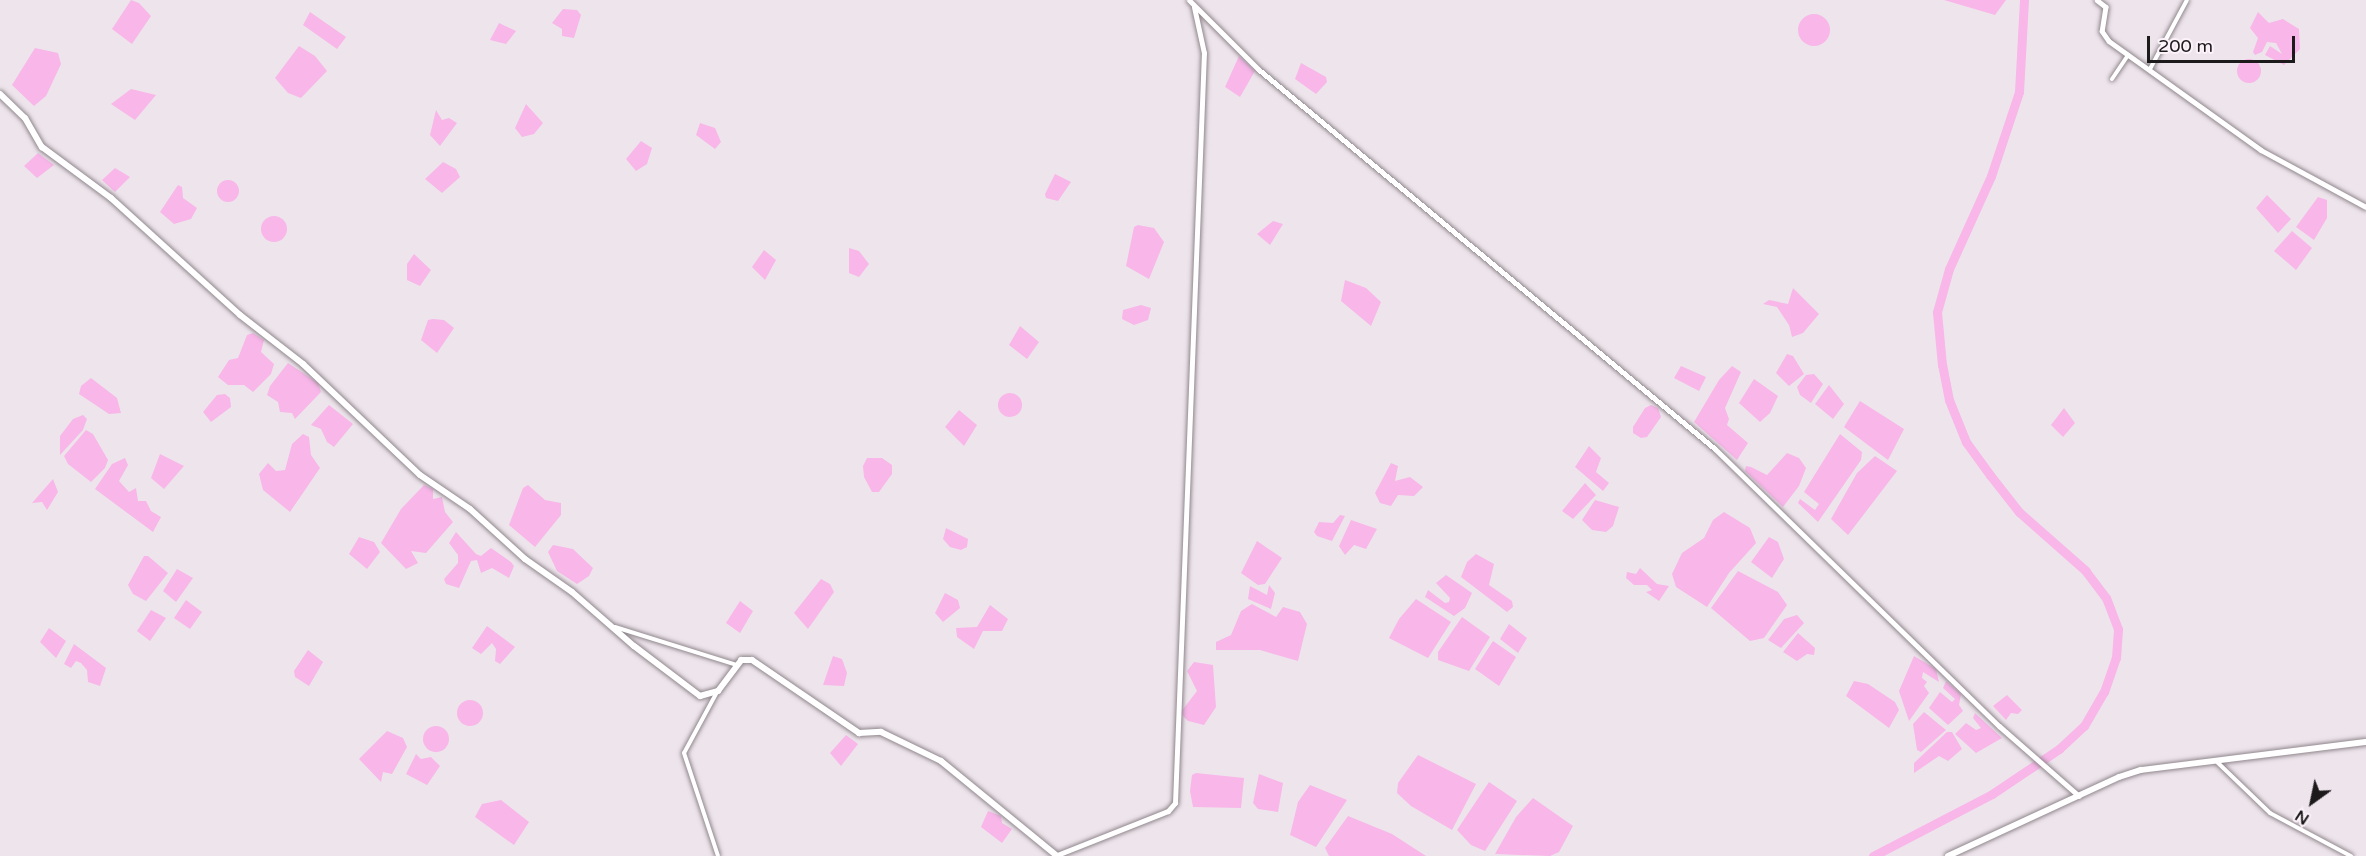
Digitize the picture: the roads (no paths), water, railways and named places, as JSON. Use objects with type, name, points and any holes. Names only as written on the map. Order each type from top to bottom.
[{"type":"main road","points":[[1191,2],[1257,69],[1715,448],[1935,664],[2079,796]]},
{"type":"main road","points":[[0,94],[25,118],[42,147],[111,198],[240,315],[303,363],[420,475],[470,509],[525,559],[700,696],[718,691],[741,660],[752,660],[859,733],[881,732],[941,761],[1057,856],[1168,811],[1174,803],[1204,53],[1203,35],[1191,2]]},
{"type":"main road","points":[[1948,856],[2141,770],[2214,759],[2283,755],[2366,742]]},
{"type":"street","points":[[2097,0],[2106,8],[2103,34],[2128,55],[2261,150],[2366,207]]},
{"type":"street","points":[[2150,69],[2187,0]]},
{"type":"street","points":[[2112,79],[2128,55]]},
{"type":"street","points":[[611,626],[737,664]]},
{"type":"street","points":[[718,691],[684,753],[718,856]]},
{"type":"street","points":[[2214,759],[2270,813],[2351,856]]},
{"type":"waterway","points":[[1873,856],[1992,794],[2059,749],[2084,726],[2104,692],[2116,658],[2118,629],[2106,598],[2086,571],[2019,512],[1966,442],[1949,400],[1942,365],[1937,312],[1949,269],[1991,176],[2019,92],[2024,0]]}]
